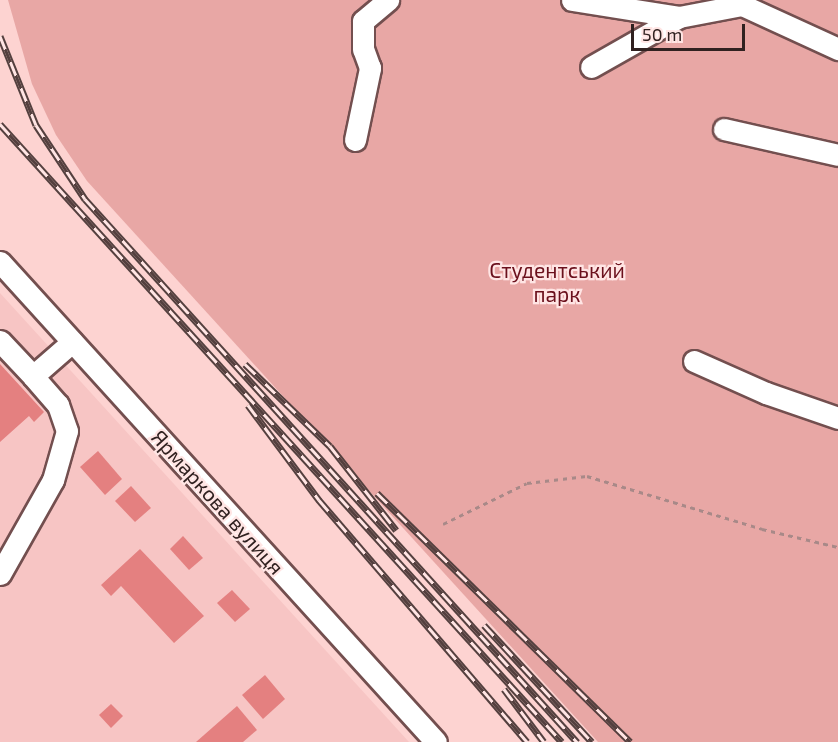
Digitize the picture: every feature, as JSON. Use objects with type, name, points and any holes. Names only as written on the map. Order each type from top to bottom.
[{"type":"street","points":[[356,140],[370,68],[363,49],[363,21],[388,0]]},
{"type":"street","points":[[572,0],[679,17]]},
{"type":"street","points":[[591,67],[679,17],[740,2],[838,49]]},
{"type":"street","points":[[724,129],[838,156]]},
{"type":"street","name":"Ярмаркова вулиця","points":[[0,262],[436,742]]},
{"type":"street","points":[[0,341],[57,405],[68,431],[52,480],[0,574]]},
{"type":"street","points":[[33,376],[72,342]]},
{"type":"street","points":[[694,361],[766,393],[838,418]]},
{"type":"path","points":[[443,524],[527,483],[587,476],[762,529],[838,547]]},
{"type":"shaded area","points":[[0,293],[409,742],[0,742]]},
{"type":"green space","name":"Студентський парк","points":[[8,0],[838,0],[838,742],[598,742],[87,181],[56,135],[32,84]]},
{"type":"building","points":[[0,364],[44,412],[34,422],[29,416],[0,442]]},
{"type":"building","points":[[98,451],[122,479],[105,495],[80,467]]},
{"type":"building","points":[[131,486],[151,508],[135,522],[115,501]]},
{"type":"building","points":[[183,536],[203,558],[189,570],[170,549]]},
{"type":"building","points":[[140,549],[204,616],[174,643],[121,586],[111,596],[101,585]]},
{"type":"building","points":[[232,590],[250,609],[235,622],[217,603]]},
{"type":"building","points":[[265,675],[285,699],[263,719],[242,695]]},
{"type":"building","points":[[111,704],[123,716],[111,728],[99,715]]},
{"type":"building","points":[[237,706],[257,730],[243,742],[196,742]]},
{"type":"railway","points":[[0,36],[36,125],[85,199],[577,742]]},
{"type":"railway","points":[[0,124],[562,742]]},
{"type":"railway","points":[[245,364],[330,446],[396,530]]},
{"type":"railway","points":[[248,405],[319,500],[527,742]]},
{"type":"railway","points":[[377,493],[630,742]]},
{"type":"railway","points":[[484,625],[592,742]]},
{"type":"railway","points":[[504,689],[544,742]]}]
